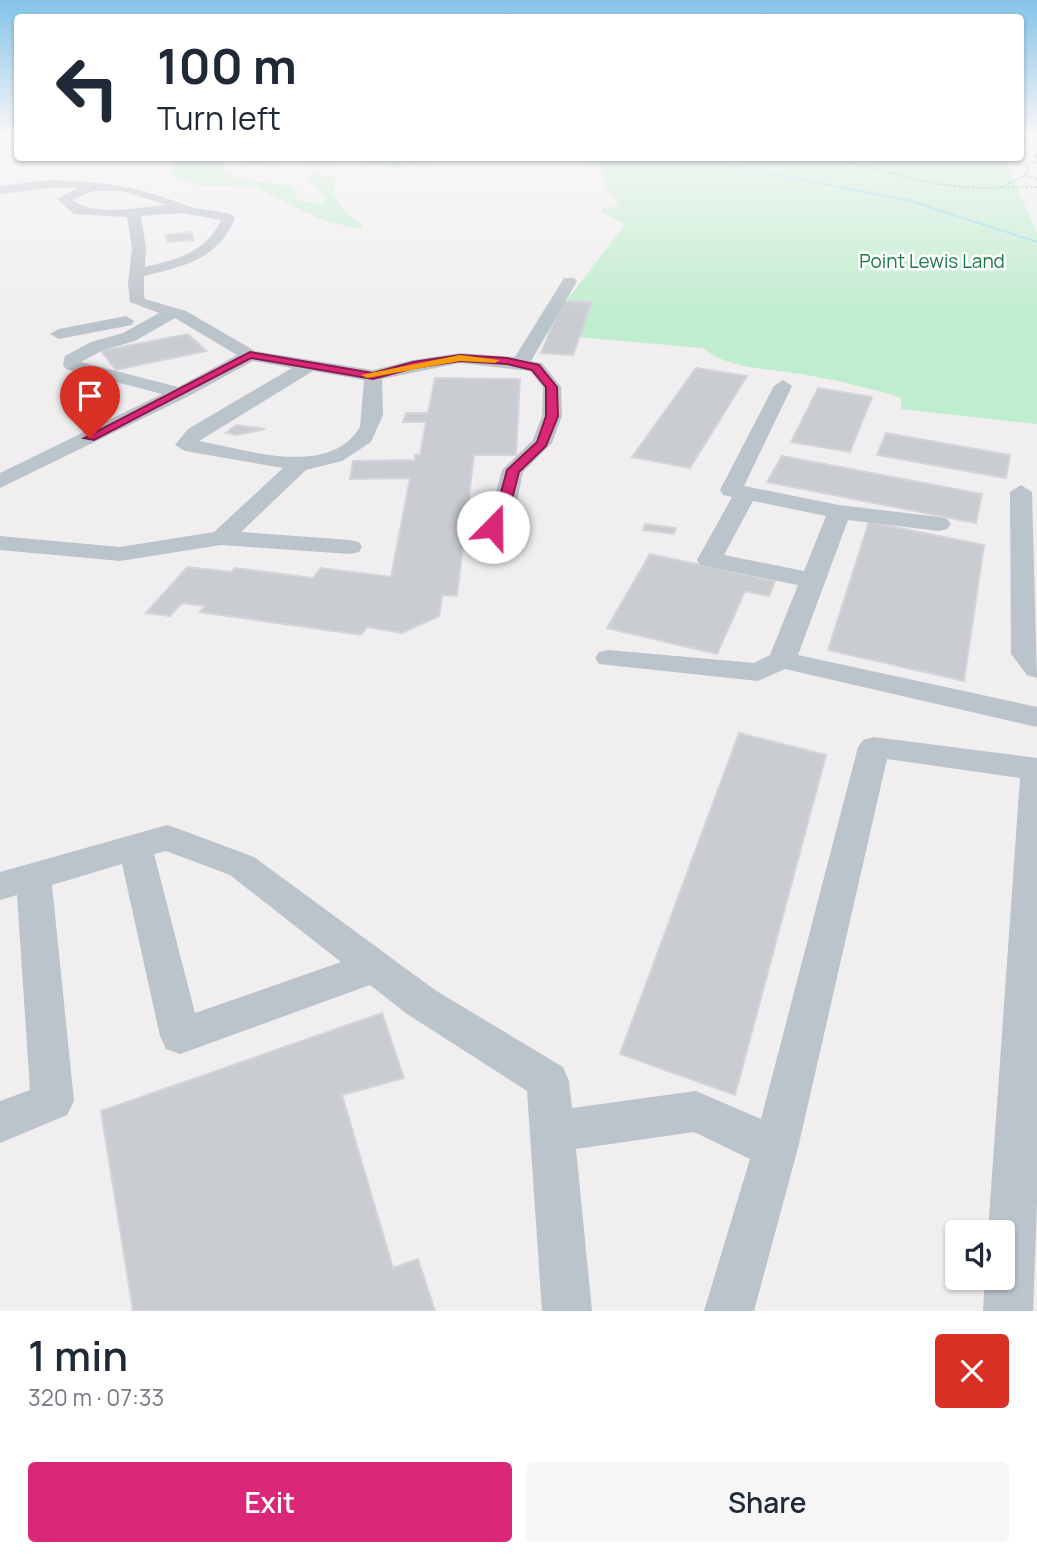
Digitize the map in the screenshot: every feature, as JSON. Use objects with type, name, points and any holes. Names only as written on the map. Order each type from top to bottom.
[{"type":"lane","points":[[69,196],[64,199],[79,211],[136,213],[182,207]]},
{"type":"lane","points":[[139,272],[191,259],[213,247],[228,218],[206,210],[182,207],[153,196]]},
{"type":"lane","points":[[136,213],[133,218],[139,247],[139,272],[134,291],[138,302],[173,312],[250,355],[373,376],[413,365],[460,358],[536,367],[552,387],[552,416],[542,443],[513,470],[503,511],[493,527]]},
{"type":"lane","points":[[520,364],[569,281]]},
{"type":"lane","points":[[59,334],[173,312]]},
{"type":"lane","points":[[173,312],[129,337],[97,346],[71,360],[72,365],[180,393]]},
{"type":"lane","points":[[0,481],[180,393],[250,355]]},
{"type":"lane","points":[[310,365],[195,433],[185,446],[300,464],[335,459],[367,433],[373,417],[373,376]]},
{"type":"lane","points":[[783,386],[731,490],[839,512],[939,524]]},
{"type":"lane","points":[[221,538],[300,464]]},
{"type":"lane","points":[[1021,492],[1024,654],[1037,668]]},
{"type":"lane","points":[[746,493],[709,560],[813,580]]},
{"type":"lane","points":[[782,660],[839,512]]},
{"type":"lane","points":[[0,543],[120,554],[221,538],[350,547]]},
{"type":"lane","points":[[608,659],[758,672],[782,660],[1037,717]]},
{"type":"lane","points":[[729,1311],[776,1148],[874,747],[1037,769],[1008,1311]]},
{"type":"lane","points":[[0,1122],[52,1101],[16,881],[167,838],[242,866],[421,1002],[548,1081],[567,1311]]},
{"type":"lane","points":[[135,847],[180,1036],[374,967]]},
{"type":"lane","points":[[552,1132],[696,1111],[776,1148]]},
{"type":"green space","points":[[273,196],[296,196],[296,200],[320,204],[326,199],[324,196],[336,196],[346,211],[363,226],[358,229],[322,220]]},
{"type":"green space","name":"Point Lewis Land","points":[[613,196],[1021,196],[1037,232],[1037,424],[901,409],[901,398],[889,394],[801,374],[737,364],[703,348],[541,334],[625,224],[602,212],[602,208],[615,207],[618,202]]},
{"type":"building","points":[[191,232],[194,240],[168,242],[165,235]]},
{"type":"building","points":[[563,301],[592,302],[573,355],[541,353]]},
{"type":"building","points":[[188,334],[206,351],[116,370],[101,351]]},
{"type":"building","points":[[696,368],[747,376],[690,468],[632,457]]},
{"type":"building","points":[[435,378],[520,379],[516,455],[474,455],[457,596],[442,595],[439,616],[402,633],[367,627],[361,635],[200,612],[205,606],[182,603],[170,616],[146,613],[187,567],[232,572],[235,568],[313,578],[321,568],[391,577],[410,478],[350,479],[353,461],[415,460],[415,455],[420,455],[426,422],[403,422],[406,413],[428,413]]},
{"type":"building","points":[[818,388],[872,397],[850,452],[791,442]]},
{"type":"building","points":[[236,425],[265,429],[237,435],[226,433]]},
{"type":"building","points":[[886,433],[1010,455],[1006,478],[877,455]]},
{"type":"building","points":[[782,456],[982,494],[976,523],[767,482]]},
{"type":"building","points":[[869,522],[984,545],[964,681],[828,650]]},
{"type":"building","points":[[645,524],[676,528],[674,534],[643,530]]},
{"type":"building","points":[[650,554],[775,581],[769,596],[745,591],[717,654],[607,628]]},
{"type":"building","points":[[739,733],[826,755],[735,1095],[620,1054]]},
{"type":"building","points":[[382,1013],[404,1078],[342,1095],[393,1268],[418,1259],[435,1311],[133,1311],[101,1111]]},
{"type":"waterway","points":[[888,196],[908,200],[1037,242]]},
{"type":"slow traffic","points":[[367,375],[460,358],[495,360]]},
{"type":"route","points":[[90,438],[250,355],[373,376],[413,365],[460,358],[507,361],[536,367],[552,387],[552,416],[542,443],[513,470],[503,511],[493,527]]}]
